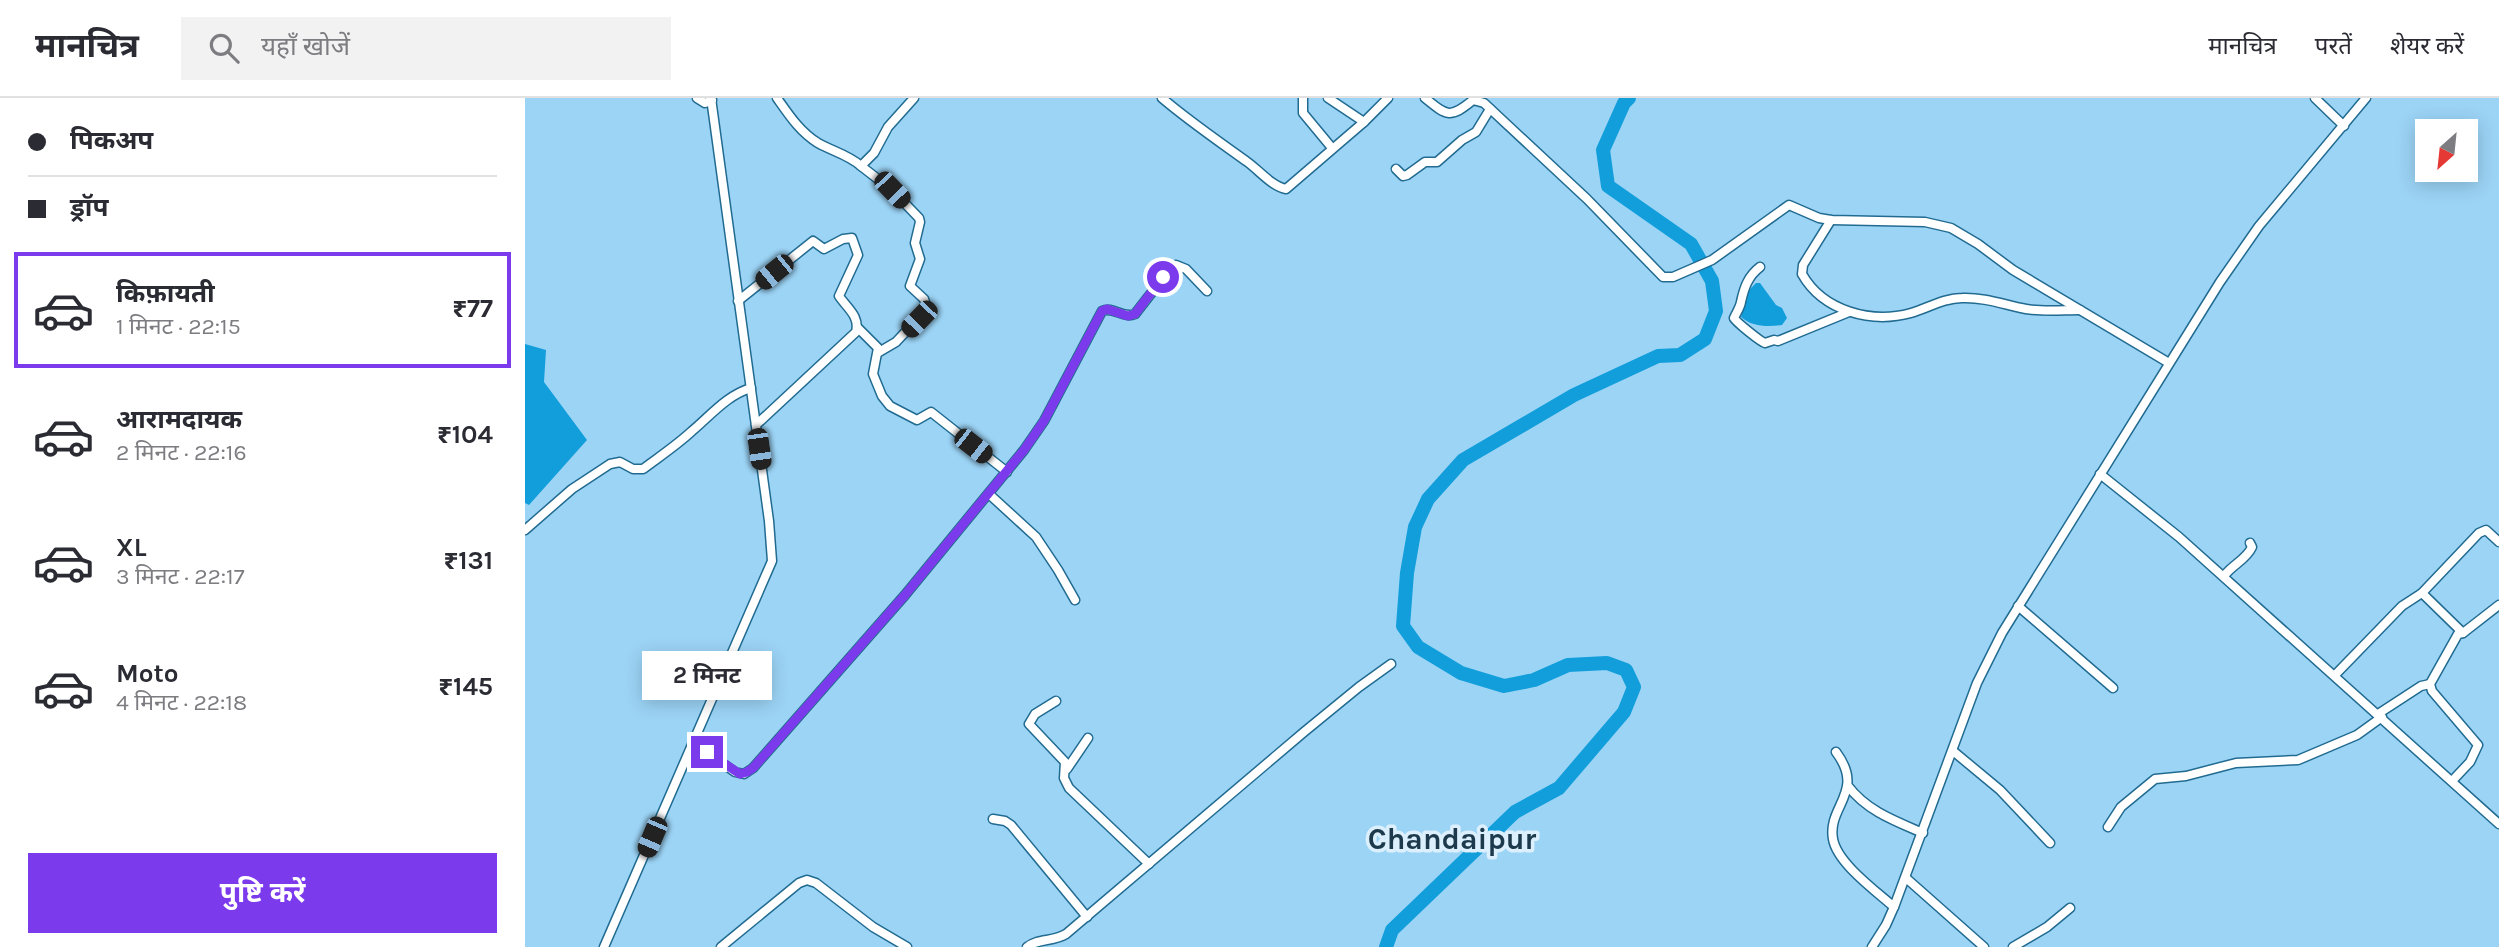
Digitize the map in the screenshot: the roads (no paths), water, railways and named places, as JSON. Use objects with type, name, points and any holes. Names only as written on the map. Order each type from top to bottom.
[{"type":"street","points":[[777,98],[803,132],[861,166],[892,190],[919,218],[915,240],[920,259],[910,286],[924,299],[926,309],[896,342],[879,352]]},
{"type":"street","points":[[861,166],[874,153],[888,127],[914,98]]},
{"type":"street","points":[[1162,98],[1192,125],[1283,188],[1291,186],[1388,98]]},
{"type":"street","points":[[1303,98],[1303,113],[1332,148]]},
{"type":"street","points":[[1328,98],[1364,122]]},
{"type":"street","points":[[1425,98],[1440,109],[1454,113],[1475,100],[1481,100],[1587,199],[1663,277],[1673,277],[1712,260],[1789,205],[1819,218],[1831,220],[1925,222],[1961,233],[2013,270],[2169,363]]},
{"type":"street","points":[[2315,98],[2344,125]]},
{"type":"street","points":[[1872,947],[1886,925],[1906,878],[1981,674],[2018,606],[2220,282],[2259,226],[2366,98]]},
{"type":"street","points":[[604,947],[772,561],[756,425],[746,389],[738,301],[707,100]]},
{"type":"street","points":[[1396,169],[1403,176],[1425,162],[1437,162],[1462,140],[1476,132],[1490,108]]},
{"type":"street","points":[[1831,220],[1803,265],[1802,274],[1829,302],[1849,312],[1902,315],[1951,299],[1963,298],[2031,310],[2080,310]]},
{"type":"street","points":[[738,301],[813,241],[824,249],[849,237],[855,242],[858,255],[839,296],[855,316],[857,328],[879,352],[873,374],[887,403],[917,420],[931,412],[1007,472]]},
{"type":"street","points":[[694,743],[735,772],[744,774],[753,768],[905,595],[1007,472],[1044,421],[1102,311],[1107,309],[1128,316],[1135,314],[1176,265],[1186,269],[1207,291]]},
{"type":"street","points":[[1760,267],[1753,271],[1741,293],[1740,305],[1734,318],[1738,325],[1749,330],[1758,341],[1778,341],[1849,312]]},
{"type":"street","points":[[756,425],[857,328]]},
{"type":"street","points":[[525,530],[572,489],[613,463],[637,471],[643,469],[746,389]]},
{"type":"street","points":[[2099,474],[2149,511],[2224,576],[2499,824]]},
{"type":"street","points":[[989,494],[1036,537],[1075,600]]},
{"type":"street","points":[[2335,675],[2402,606],[2422,593],[2479,533],[2486,530],[2499,542]]},
{"type":"street","points":[[2224,576],[2250,552],[2250,543]]},
{"type":"street","points":[[2422,593],[2463,633]]},
{"type":"street","points":[[2452,781],[2470,762],[2478,745],[2432,691],[2430,684],[2458,634],[2499,605]]},
{"type":"street","points":[[2018,606],[2113,688]]},
{"type":"street","points":[[1027,947],[1035,942],[1058,939],[1087,917],[1304,732],[1391,664]]},
{"type":"street","points":[[2108,827],[2127,802],[2155,779],[2186,776],[2236,763],[2300,760],[2357,735],[2417,688],[2430,684]]},
{"type":"street","points":[[1056,701],[1035,714],[1029,723],[1066,762],[1064,778],[1069,788],[1149,864]]},
{"type":"street","points":[[1065,771],[1088,738]]},
{"type":"street","points":[[1952,751],[2000,790],[2050,843]]},
{"type":"street","points":[[1836,752],[1846,768],[1848,786],[1837,815],[1833,839],[1844,860],[1894,906]]},
{"type":"street","points":[[1848,786],[1856,797],[1871,808],[1923,833]]},
{"type":"street","points":[[993,819],[1011,825],[1087,917]]},
{"type":"street","points":[[1906,878],[1984,947]]},
{"type":"street","points":[[721,947],[799,883],[807,880],[816,883],[873,927],[907,947]]},
{"type":"street","points":[[2013,947],[2036,934],[2070,908]]},
{"type":"water","points":[[1756,283],[1760,283],[1776,305],[1782,308],[1787,318],[1782,325],[1760,326],[1741,317],[1749,290]]},
{"type":"water","points":[[525,344],[546,350],[544,382],[587,440],[529,505],[525,503]]},
{"type":"waterway","points":[[1386,947],[1392,930],[1515,812],[1559,788],[1624,712],[1634,687],[1626,670],[1607,663],[1568,665],[1534,680],[1504,686],[1461,673],[1418,647],[1403,626],[1407,573],[1415,527],[1428,499],[1463,460],[1574,395],[1658,356],[1680,355],[1705,339],[1716,311],[1712,281],[1691,244],[1608,186],[1603,150],[1624,103],[1629,98]]},
{"type":"district","name":"Chandaipur","points":[[1452,839]]}]
